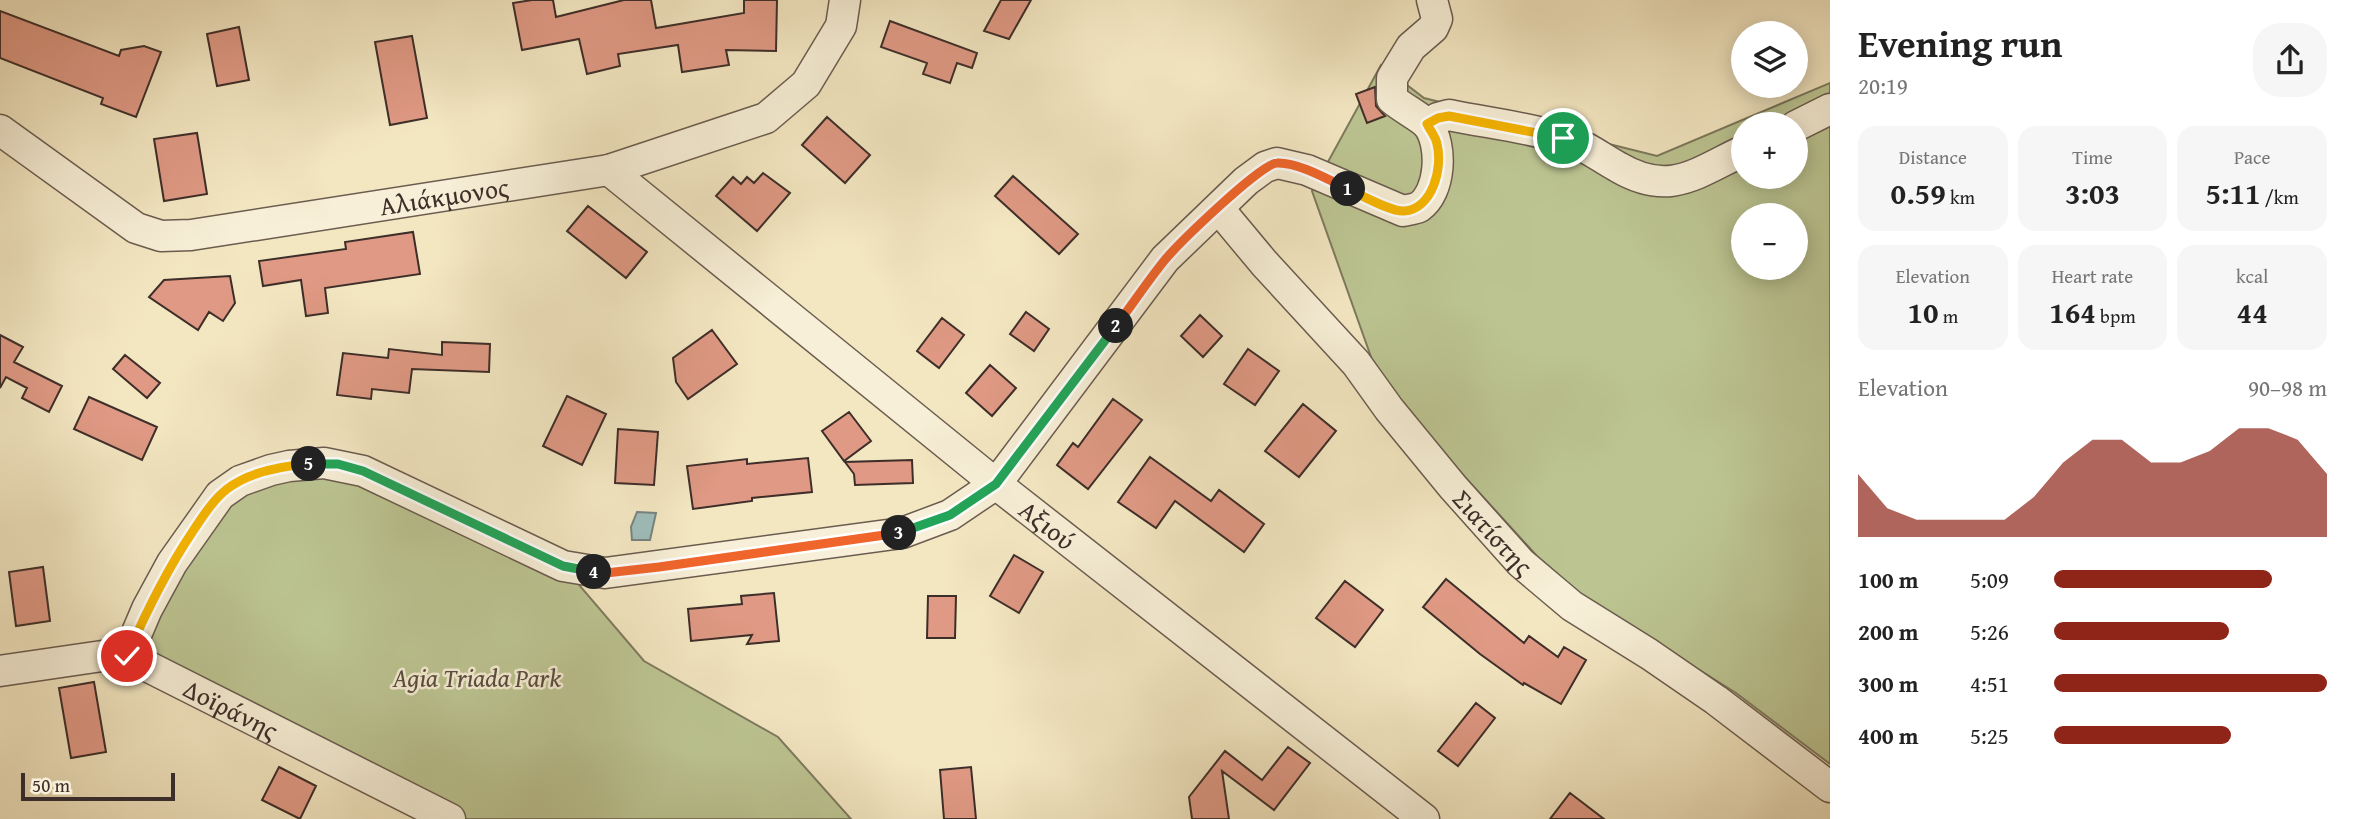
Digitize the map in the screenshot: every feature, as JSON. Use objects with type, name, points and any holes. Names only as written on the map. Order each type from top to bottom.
[{"type":"street","name":"Αλιάκμονος","points":[[0,130],[136,228],[161,236],[191,235],[609,170],[766,118],[806,84],[841,26],[845,0]]},
{"type":"street","points":[[127,656],[160,584],[210,507],[228,488],[271,470],[324,463],[363,471],[563,566],[606,573],[902,533],[950,515],[996,484],[1165,259],[1246,181],[1265,167],[1277,163],[1307,170],[1402,211],[1418,207],[1430,194],[1439,167],[1437,142],[1427,124],[1405,111],[1392,99],[1392,78],[1411,47],[1433,28],[1437,19],[1432,0]]},
{"type":"street","points":[[1808,120],[1830,109]]},
{"type":"street","points":[[1427,124],[1449,116],[1563,138],[1589,149],[1636,177],[1660,182],[1688,178],[1731,157]]},
{"type":"street","name":"Αξιού","points":[[609,170],[996,484],[1424,819]]},
{"type":"street","name":"Σιατίστης","points":[[1219,209],[1264,263],[1356,363],[1389,409],[1453,487],[1521,563],[1572,606],[1716,700],[1830,787]]},
{"type":"street","name":"Δοϊράνης","points":[[0,671],[109,655],[127,656],[450,819]]},
{"type":"green space","points":[[1381,65],[1424,98],[1657,156],[1731,125],[1731,189],[1808,189],[1808,112],[1761,112],[1794,98],[1808,98],[1808,92],[1830,83],[1830,764],[1736,693],[1586,599],[1537,556],[1381,385],[1312,191]]},
{"type":"green space","name":"Agia Triada Park","points":[[306,464],[563,566],[644,661],[778,737],[851,819],[450,819],[127,656],[210,507]]},
{"type":"water","points":[[637,512],[656,513],[650,540],[632,540],[631,527]]},
{"type":"building","points":[[553,0],[556,17],[624,0],[651,0],[656,28],[744,13],[744,0],[777,0],[776,51],[726,50],[729,65],[682,72],[678,45],[618,54],[620,66],[587,74],[579,39],[522,50],[513,3]]},
{"type":"building","points":[[1001,0],[1031,0],[1009,39],[984,31]]},
{"type":"building","points":[[0,11],[119,56],[121,50],[144,46],[161,52],[136,117],[101,104],[103,98],[0,58]]},
{"type":"building","points":[[890,21],[977,53],[972,68],[957,63],[950,83],[923,74],[927,63],[881,47]]},
{"type":"building","points":[[239,27],[249,80],[217,86],[207,34]]},
{"type":"building","points":[[412,36],[427,118],[390,125],[375,42]]},
{"type":"building","points":[[1375,87],[1376,106],[1385,116],[1367,123],[1356,94]]},
{"type":"building","points":[[827,117],[870,155],[845,183],[802,145]]},
{"type":"building","points":[[197,133],[207,194],[164,201],[154,139]]},
{"type":"building","points":[[763,173],[790,193],[757,231],[716,196],[733,177],[741,184],[747,177],[754,183]]},
{"type":"building","points":[[1013,176],[1078,234],[1059,254],[995,196]]},
{"type":"building","points":[[588,206],[647,252],[626,278],[567,231]]},
{"type":"building","points":[[413,232],[420,274],[325,288],[328,313],[306,316],[301,280],[263,286],[259,261],[346,249],[345,242]]},
{"type":"building","points":[[230,276],[235,303],[223,321],[209,312],[198,330],[149,297],[164,280]]},
{"type":"building","points":[[1026,312],[1049,329],[1034,351],[1010,334]]},
{"type":"building","points":[[1200,315],[1222,336],[1203,357],[1181,336]]},
{"type":"building","points":[[942,318],[964,335],[939,368],[917,351]]},
{"type":"building","points":[[712,330],[737,364],[688,399],[676,382],[673,358]]},
{"type":"building","points":[[0,335],[23,347],[14,362],[62,386],[49,412],[22,398],[27,388],[6,377],[0,388]]},
{"type":"building","points":[[442,342],[490,344],[489,372],[412,369],[409,393],[372,389],[371,399],[337,395],[343,353],[388,358],[389,349],[442,355]]},
{"type":"building","points":[[1248,349],[1279,371],[1255,405],[1224,384]]},
{"type":"building","points":[[125,355],[160,383],[147,398],[113,369]]},
{"type":"building","points":[[990,365],[1016,388],[992,416],[966,393]]},
{"type":"building","points":[[567,396],[606,414],[582,465],[543,446]]},
{"type":"building","points":[[89,397],[157,427],[142,460],[74,429]]},
{"type":"building","points":[[1113,399],[1142,420],[1088,489],[1057,465],[1073,443],[1078,447]]},
{"type":"building","points":[[1303,404],[1336,431],[1299,477],[1265,451]]},
{"type":"building","points":[[849,412],[871,441],[844,461],[822,431]]},
{"type":"building","points":[[618,429],[658,432],[654,485],[615,483]]},
{"type":"building","points":[[1150,457],[1211,501],[1219,490],[1264,524],[1244,552],[1175,501],[1156,528],[1118,502]]},
{"type":"building","points":[[808,458],[812,492],[752,498],[752,501],[693,509],[687,466],[747,459],[747,464]]},
{"type":"building","points":[[912,460],[913,483],[855,485],[854,474],[845,462]]},
{"type":"building","points":[[1014,555],[1043,572],[1019,613],[990,596]]},
{"type":"building","points":[[43,567],[50,621],[16,626],[9,572]]},
{"type":"building","points":[[1446,579],[1524,643],[1529,636],[1558,657],[1564,647],[1586,660],[1561,704],[1524,683],[1523,685],[1423,607]]},
{"type":"building","points":[[1345,581],[1383,610],[1355,647],[1316,618]]},
{"type":"building","points":[[774,593],[779,641],[747,644],[752,635],[691,641],[688,609],[742,604],[741,596]]},
{"type":"building","points":[[928,596],[956,596],[955,638],[927,638]]},
{"type":"building","points":[[94,682],[106,752],[71,758],[59,688]]},
{"type":"building","points":[[1476,703],[1495,718],[1458,766],[1438,751]]},
{"type":"building","points":[[1288,747],[1310,763],[1274,810],[1222,771],[1229,819],[1192,819],[1189,797],[1225,751],[1262,780]]},
{"type":"building","points":[[279,767],[316,786],[300,819],[262,800]]},
{"type":"building","points":[[971,767],[976,819],[944,819],[940,770]]},
{"type":"building","points":[[1570,793],[1604,819],[1550,819]]},
{"type":"route","points":[[127,656],[147,609],[172,562],[220,495],[240,481],[289,466],[324,463],[363,471],[563,566],[606,573],[902,533],[950,515],[996,484],[1165,259],[1246,181],[1265,167],[1277,163],[1307,170],[1402,211],[1418,207],[1430,194],[1439,167],[1437,142],[1427,124],[1438,118],[1449,116],[1563,138]]}]
